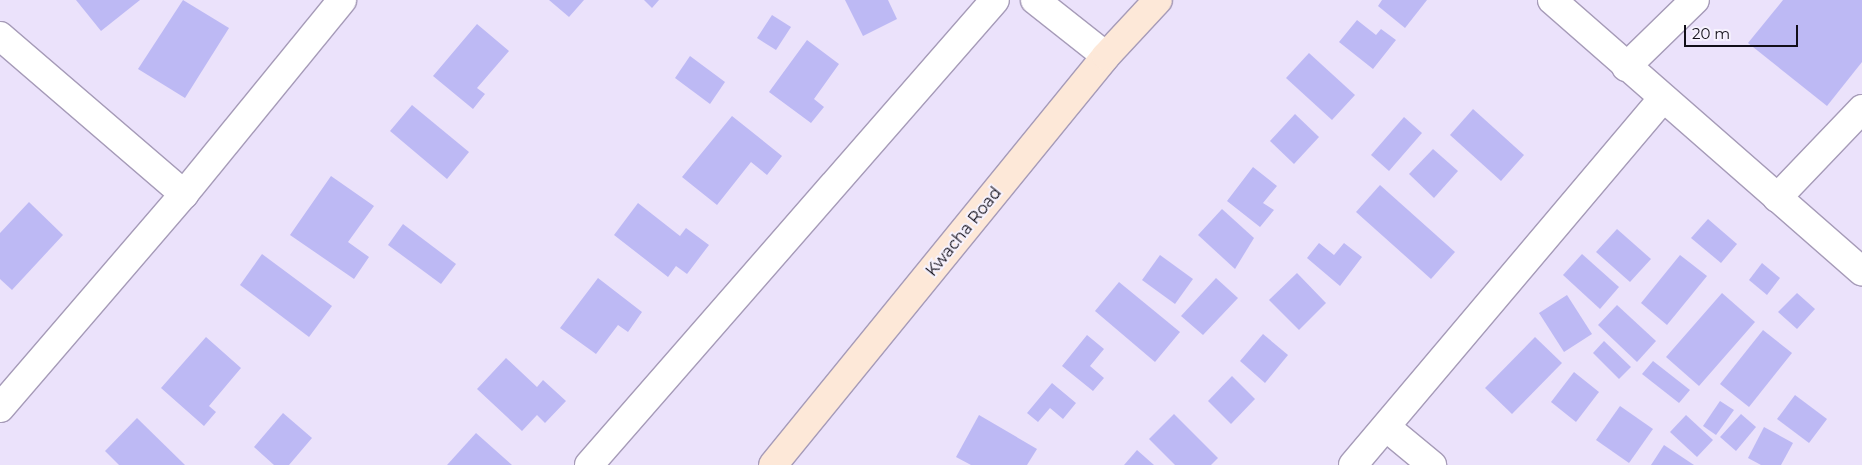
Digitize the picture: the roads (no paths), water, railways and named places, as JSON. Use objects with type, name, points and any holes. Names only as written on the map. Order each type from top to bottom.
[{"type":"main road","name":"Kwacha Road","points":[[773,465],[1106,56],[1158,0]]},
{"type":"street","points":[[0,408],[184,194],[342,0]]},
{"type":"street","points":[[589,465],[995,0]]},
{"type":"street","points":[[1035,0],[1106,56]]},
{"type":"street","points":[[1552,0],[1662,99],[1862,271]]},
{"type":"street","points":[[1626,67],[1695,0]]},
{"type":"street","points":[[0,36],[184,194]]},
{"type":"street","points":[[1353,465],[1662,99]]},
{"type":"street","points":[[1777,198],[1862,109]]},
{"type":"street","points":[[1386,427],[1432,465]]}]
